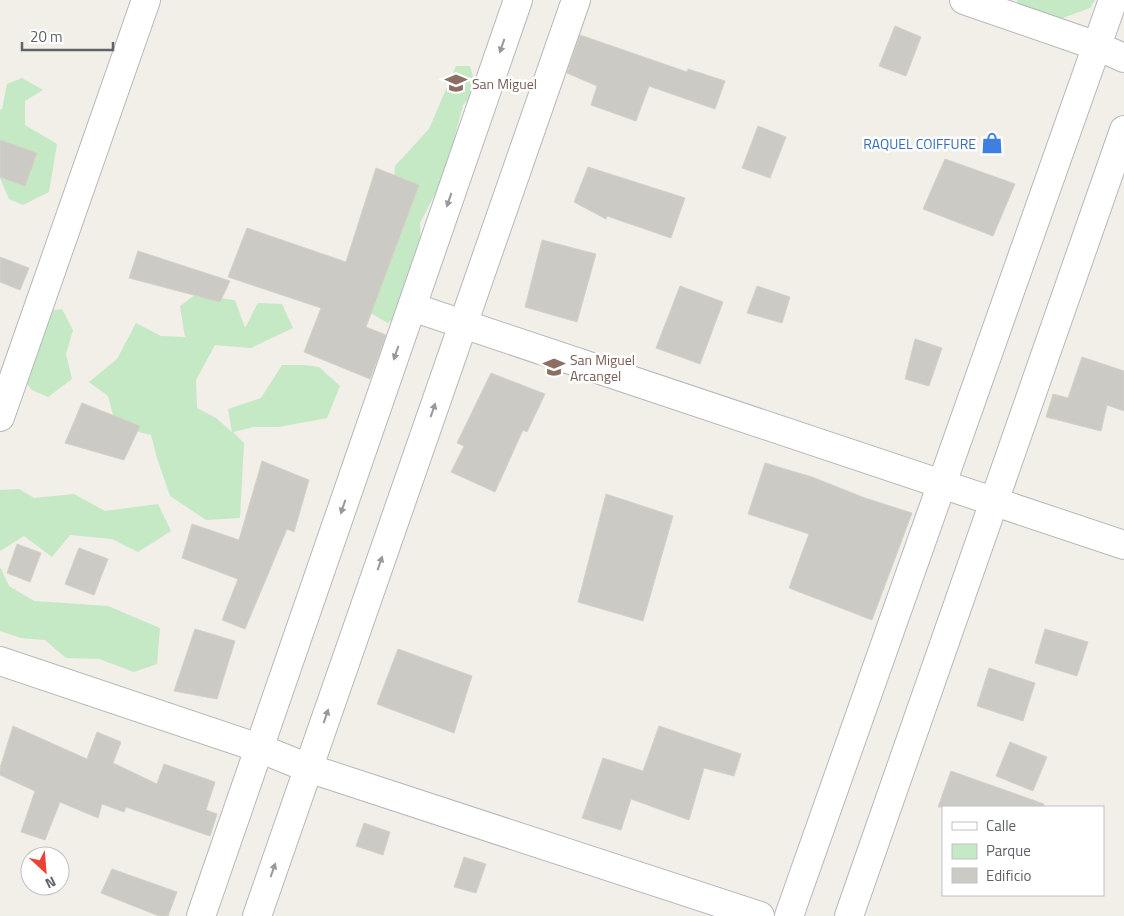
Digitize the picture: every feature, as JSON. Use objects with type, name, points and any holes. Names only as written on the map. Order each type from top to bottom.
[{"type":"street","points":[[0,417],[146,0]]},
{"type":"street","points":[[201,916],[518,0]]},
{"type":"street","points":[[257,916],[576,0]]},
{"type":"street","points":[[964,0],[1097,46],[1124,58]]},
{"type":"street","points":[[789,916],[1113,0]]},
{"type":"street","points":[[850,916],[1124,130]]},
{"type":"street","points":[[412,307],[1124,545]]},
{"type":"street","points":[[0,661],[259,748],[308,768],[760,916]]},
{"type":"green space","points":[[1017,0],[1095,0],[1090,8],[1060,19],[1043,19],[1017,2]]},
{"type":"green space","points":[[456,66],[470,66],[477,90],[463,105],[455,136],[479,153],[465,182],[436,192],[420,223],[421,252],[407,305],[388,323],[363,309],[392,216],[395,166],[429,129]]},
{"type":"green space","points":[[22,78],[43,90],[25,101],[25,125],[57,144],[49,192],[23,205],[9,199],[0,178],[0,110],[2,109],[7,84]]},
{"type":"green space","points":[[195,295],[235,300],[245,328],[258,303],[282,304],[293,328],[251,348],[215,345],[196,380],[197,408],[216,418],[232,432],[228,409],[261,398],[282,365],[319,367],[340,386],[327,418],[279,427],[253,427],[233,432],[244,443],[240,518],[206,520],[170,496],[151,435],[116,426],[108,396],[89,382],[117,359],[136,323],[161,336],[185,337],[180,306]]},
{"type":"green space","points":[[62,309],[73,330],[66,354],[72,379],[48,397],[32,390],[16,371],[36,313]]},
{"type":"green space","points":[[19,489],[34,498],[74,494],[105,511],[158,504],[171,531],[138,552],[112,539],[70,535],[52,557],[24,536],[0,551],[0,490]]},
{"type":"green space","points":[[0,567],[9,586],[34,601],[108,606],[160,628],[157,664],[134,672],[99,659],[66,658],[45,640],[21,638],[0,631]]},
{"type":"building","points":[[895,26],[921,37],[906,76],[879,66]]},
{"type":"building","points":[[580,35],[687,72],[688,69],[725,81],[715,109],[649,86],[636,121],[591,105],[597,86],[567,73]]},
{"type":"building","points":[[758,126],[786,137],[770,178],[742,168]]},
{"type":"building","points":[[0,140],[37,153],[25,186],[0,177]]},
{"type":"building","points":[[945,159],[1015,184],[993,236],[923,209]]},
{"type":"building","points":[[588,167],[685,198],[671,238],[607,216],[606,219],[574,202]]},
{"type":"building","points":[[376,168],[419,185],[366,327],[386,335],[370,379],[304,352],[321,308],[228,277],[247,228],[346,262]]},
{"type":"building","points":[[542,240],[596,254],[577,322],[525,307]]},
{"type":"building","points":[[138,251],[230,281],[220,302],[129,278]]},
{"type":"building","points":[[0,257],[29,268],[20,290],[0,282]]},
{"type":"building","points":[[680,286],[723,302],[700,364],[656,348]]},
{"type":"building","points":[[757,286],[790,297],[782,323],[747,313]]},
{"type":"building","points":[[915,339],[942,348],[929,386],[905,379]]},
{"type":"building","points":[[1082,357],[1124,371],[1124,411],[1107,405],[1101,431],[1046,417],[1053,394],[1068,398]]},
{"type":"building","points":[[491,373],[545,394],[527,432],[523,430],[495,492],[451,472],[464,446],[457,443]]},
{"type":"building","points":[[82,403],[140,426],[124,460],[65,443]]},
{"type":"building","points":[[262,461],[309,480],[294,532],[287,529],[245,629],[222,620],[238,579],[182,558],[192,524],[239,540]]},
{"type":"building","points":[[765,463],[812,477],[865,498],[912,513],[872,620],[789,588],[809,534],[748,514]]},
{"type":"building","points":[[606,494],[673,516],[643,621],[578,602]]},
{"type":"building","points":[[17,544],[41,553],[30,582],[7,573]]},
{"type":"building","points":[[79,548],[108,559],[94,595],[65,584]]},
{"type":"building","points":[[195,629],[235,641],[217,699],[174,691]]},
{"type":"building","points":[[1045,629],[1088,642],[1077,676],[1035,663]]},
{"type":"building","points":[[398,649],[472,676],[454,733],[377,704]]},
{"type":"building","points":[[989,668],[1035,683],[1023,721],[977,706]]},
{"type":"building","points":[[13,726],[87,759],[97,732],[121,742],[113,763],[157,784],[164,764],[215,782],[206,810],[217,814],[210,836],[126,807],[124,812],[102,804],[98,818],[60,802],[45,840],[21,832],[35,791],[0,775],[0,768]]},
{"type":"building","points":[[659,726],[741,754],[734,776],[704,768],[689,820],[631,799],[621,830],[582,818],[603,758],[643,771]]},
{"type":"building","points":[[1010,742],[1047,757],[1033,791],[996,776]]},
{"type":"building","points":[[951,771],[1044,804],[1043,806],[938,807]]},
{"type":"building","points":[[364,823],[390,832],[383,855],[356,846]]},
{"type":"building","points":[[464,857],[486,864],[476,893],[454,887]]},
{"type":"building","points":[[112,869],[177,892],[168,916],[159,916],[101,893]]},
{"type":"place","name":"San Miguel","points":[[456,83]]},
{"type":"place","name":"RAQUEL COIFFURE","points":[[992,143]]},
{"type":"place","name":"San Miguel Arcangel","points":[[554,367]]}]
